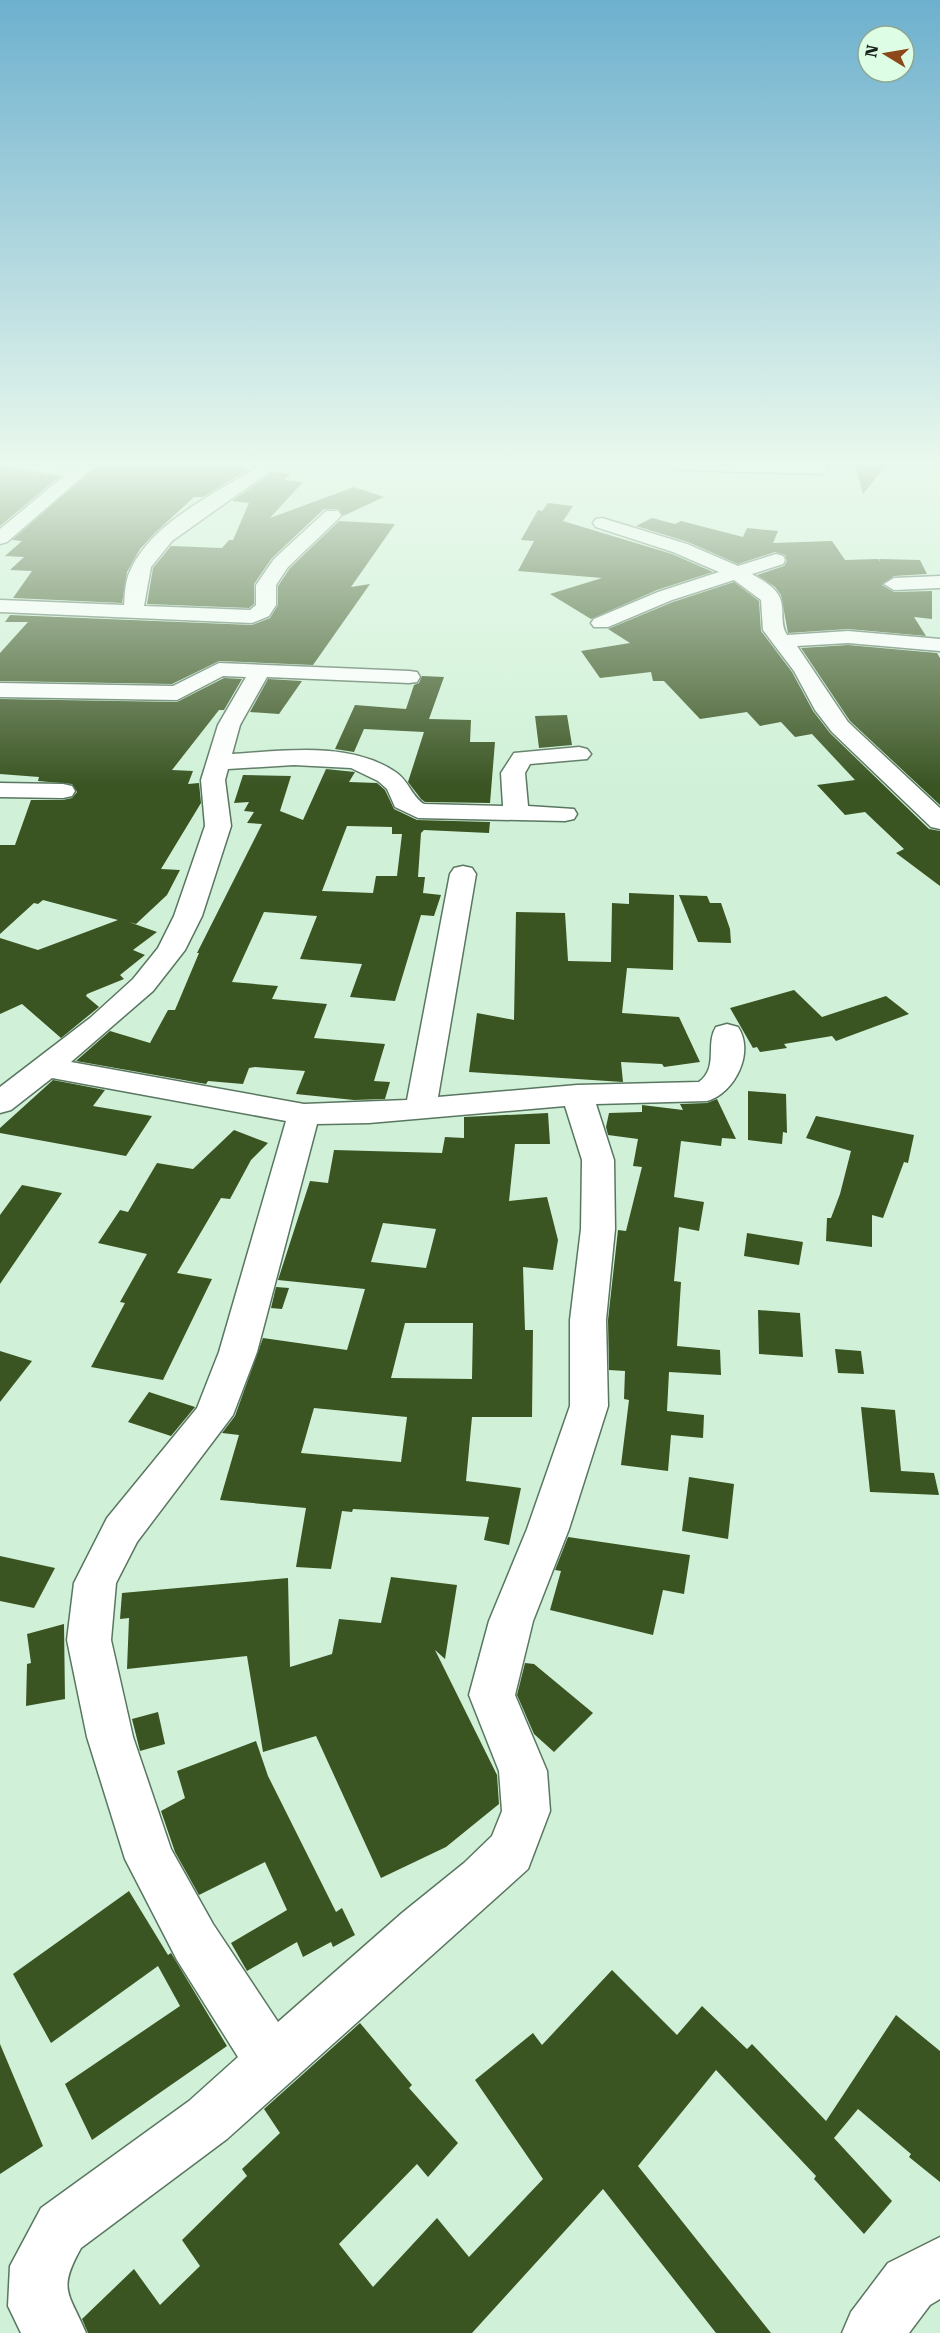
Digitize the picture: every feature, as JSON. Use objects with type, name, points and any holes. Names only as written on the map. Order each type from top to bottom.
[{"type":"street","points":[[133,613],[140,569]]},
{"type":"street","points":[[0,606],[252,617],[264,612],[269,603],[266,585],[277,569]]},
{"type":"street","points":[[728,569],[761,588],[771,599],[773,630],[783,641],[840,727],[940,822]]},
{"type":"street","points":[[601,623],[665,596],[749,569]]},
{"type":"street","points":[[894,584],[940,582]]},
{"type":"street","points":[[783,641],[848,637],[940,645]]},
{"type":"street","points":[[0,690],[177,693],[219,669],[409,677]]},
{"type":"street","points":[[0,1103],[143,985],[171,950],[188,916],[218,826],[213,795],[218,762],[229,725],[261,670]]},
{"type":"street","points":[[516,813],[513,773],[522,758],[579,754]]},
{"type":"street","points":[[218,762],[294,758],[356,761],[386,776],[398,786],[404,801],[417,811],[565,814]]},
{"type":"street","points":[[0,790],[63,791]]},
{"type":"street","points":[[421,1107],[463,874]]},
{"type":"street","points":[[45,1067],[304,1114],[369,1113],[577,1095],[707,1091],[720,1082],[726,1070],[727,1033]]},
{"type":"street","points":[[56,2333],[39,2306],[39,2266],[61,2228],[208,2120],[420,1930],[482,1880],[511,1852],[526,1811],[523,1771],[492,1695],[511,1621],[548,1529],[589,1406],[588,1320],[598,1229],[598,1160],[577,1095]]},
{"type":"street","points":[[272,2061],[195,1942],[150,1859],[110,1737],[89,1640],[95,1583],[122,1530],[214,1415],[238,1352],[304,1114]]},
{"type":"street","points":[[872,2333],[909,2284],[940,2266]]},
{"type":"building","points":[[129,569],[122,603],[13,598],[32,571],[10,570]]},
{"type":"building","points":[[153,569],[264,569],[254,584],[254,604],[249,608],[147,604]]},
{"type":"building","points":[[289,569],[364,569],[351,587],[370,584],[313,665],[219,661],[172,684],[0,681],[0,653],[28,622],[5,622],[10,615],[252,625],[270,618],[278,605],[278,586]]},
{"type":"building","points":[[519,569],[706,569],[713,572],[657,590],[591,619],[550,594],[602,578],[518,571]]},
{"type":"building","points":[[775,569],[924,569],[927,574],[894,576],[882,585],[894,592],[932,591],[932,619],[914,617],[926,636],[848,629],[788,633],[781,595],[775,587],[757,575]]},
{"type":"building","points":[[734,582],[759,601],[761,631],[792,672],[813,711],[830,733],[929,829],[940,831],[940,886],[896,853],[904,849],[865,812],[845,815],[817,785],[855,780],[812,734],[795,737],[781,722],[760,726],[747,712],[700,719],[664,681],[653,681],[651,672],[600,678],[581,651],[630,643],[608,629],[673,602]]},
{"type":"building","points":[[848,645],[937,653],[940,658],[940,805],[850,721],[801,648]]},
{"type":"building","points":[[422,676],[444,677],[429,719],[471,720],[470,742],[495,742],[490,803],[425,802],[421,799],[408,782],[424,732],[364,729],[354,752],[335,749],[355,705],[406,709],[414,685],[419,683]]},
{"type":"building","points":[[224,678],[242,679],[224,710],[219,710],[172,770],[193,771],[188,784],[199,783],[201,803],[161,869],[180,870],[167,895],[136,924],[129,922],[157,932],[133,950],[145,955],[120,975],[124,979],[87,994],[86,996],[99,1007],[61,1038],[22,1004],[0,1014],[0,938],[38,950],[118,920],[43,900],[38,904],[34,903],[0,934],[0,845],[15,845],[31,800],[63,800],[72,798],[77,792],[72,784],[38,781],[39,777],[0,774],[0,699],[177,702]]},
{"type":"building","points":[[268,679],[302,681],[279,714],[250,712]]},
{"type":"building","points":[[567,715],[572,745],[539,748],[535,716]]},
{"type":"building","points":[[326,769],[355,772],[349,782],[377,783],[385,790],[394,809],[417,820],[490,822],[489,833],[424,830],[421,833],[418,877],[425,877],[423,893],[441,895],[434,916],[421,915],[395,1001],[350,997],[362,964],[300,959],[317,916],[264,912],[232,982],[278,986],[272,999],[327,1004],[314,1038],[385,1044],[374,1081],[390,1082],[385,1099],[354,1100],[296,1094],[305,1071],[255,1067],[249,1068],[243,1084],[208,1081],[206,1084],[76,1061],[110,1031],[150,1043],[168,1010],[175,1010],[199,953],[197,953],[262,824],[247,823],[254,812],[244,811],[249,802],[234,803],[243,775],[291,776],[280,811],[303,820]],"holes":[[[347,826],[392,827],[392,834],[402,834],[397,876],[376,876],[373,893],[322,891]]]},
{"type":"building","points":[[629,893],[674,895],[673,970],[627,968],[622,1013],[679,1017],[700,1062],[664,1067],[662,1064],[621,1062],[623,1082],[469,1072],[477,1013],[514,1020],[516,912],[565,913],[568,961],[611,962],[612,903],[629,904]]},
{"type":"building","points":[[679,895],[707,896],[710,903],[721,903],[730,929],[731,943],[698,942]]},
{"type":"building","points":[[794,990],[822,1017],[886,996],[909,1014],[836,1041],[832,1036],[784,1044],[787,1048],[760,1052],[757,1047],[753,1048],[730,1008]]},
{"type":"building","points":[[53,1080],[105,1090],[93,1106],[152,1116],[126,1156],[0,1133],[0,1128]]},
{"type":"building","points":[[748,1091],[786,1094],[787,1133],[783,1132],[782,1144],[748,1140]]},
{"type":"building","points":[[717,1099],[736,1139],[722,1138],[721,1146],[681,1141],[674,1197],[704,1202],[699,1231],[679,1227],[674,1281],[681,1282],[677,1346],[720,1350],[721,1375],[669,1372],[667,1411],[704,1415],[703,1438],[671,1435],[668,1471],[621,1465],[629,1400],[624,1399],[625,1371],[609,1370],[608,1320],[618,1230],[626,1231],[642,1167],[633,1166],[638,1139],[608,1135],[606,1127],[609,1113],[642,1112],[642,1105],[683,1110],[680,1104],[707,1103]]},
{"type":"building","points":[[548,1113],[550,1144],[515,1144],[509,1201],[547,1197],[558,1240],[553,1270],[523,1267],[525,1330],[533,1330],[532,1417],[472,1417],[466,1481],[521,1488],[509,1545],[484,1540],[489,1517],[353,1509],[352,1512],[342,1511],[331,1569],[296,1567],[306,1508],[220,1500],[239,1435],[222,1433],[235,1416],[263,1338],[347,1350],[365,1289],[278,1280],[310,1181],[328,1183],[334,1150],[442,1153],[445,1137],[464,1138],[464,1117]],"holes":[[[383,1223],[436,1229],[426,1268],[371,1262]],[[405,1323],[473,1323],[472,1379],[391,1378]],[[314,1408],[407,1417],[401,1462],[301,1453]]]},
{"type":"building","points":[[816,1116],[914,1135],[908,1163],[904,1162],[883,1218],[872,1215],[872,1247],[826,1241],[827,1218],[831,1218],[840,1194],[851,1151],[806,1138]]},
{"type":"building","points":[[234,1130],[268,1143],[251,1160],[230,1199],[221,1198],[177,1273],[212,1279],[163,1380],[91,1367],[125,1303],[120,1302],[147,1254],[98,1243],[120,1210],[128,1212],[157,1163],[193,1169]]},
{"type":"building","points":[[22,1185],[62,1193],[0,1284],[0,1215]]},
{"type":"building","points":[[747,1233],[803,1242],[799,1265],[744,1256]]},
{"type":"building","points":[[276,1287],[289,1288],[282,1309],[271,1308]]},
{"type":"building","points":[[758,1310],[800,1313],[803,1357],[759,1354]]},
{"type":"building","points":[[835,1349],[861,1351],[864,1374],[838,1373]]},
{"type":"building","points":[[0,1351],[32,1361],[0,1402]]},
{"type":"building","points":[[149,1392],[195,1407],[171,1436],[128,1422]]},
{"type":"building","points":[[861,1407],[895,1410],[901,1471],[934,1473],[939,1495],[870,1492]]},
{"type":"building","points":[[689,1477],[734,1484],[728,1539],[682,1531]]},
{"type":"building","points":[[568,1537],[690,1555],[684,1594],[663,1590],[653,1635],[550,1610],[561,1571],[555,1570]]},
{"type":"building","points":[[0,1556],[55,1568],[34,1608],[0,1601]]},
{"type":"building","points":[[391,1577],[457,1585],[445,1659],[435,1650],[497,1775],[499,1804],[446,1847],[381,1878],[316,1736],[263,1752],[247,1656],[127,1669],[129,1618],[120,1619],[122,1593],[288,1578],[290,1667],[332,1654],[339,1619],[381,1623]]},
{"type":"building","points":[[64,1624],[65,1699],[26,1706],[27,1664],[31,1663],[27,1634]]},
{"type":"building","points":[[525,1663],[534,1664],[593,1713],[554,1752],[534,1734],[517,1695]]},
{"type":"building","points":[[158,1712],[165,1744],[140,1751],[132,1719]]},
{"type":"building","points":[[256,1741],[268,1776],[336,1912],[342,1908],[355,1935],[333,1947],[331,1942],[303,1957],[297,1942],[247,1971],[231,1943],[287,1910],[265,1862],[199,1895],[175,1852],[161,1811],[185,1798],[177,1771]]},
{"type":"building","points":[[129,1891],[168,1955],[171,1953],[227,2046],[92,2140],[65,2084],[180,2006],[158,1966],[51,2043],[13,1974]]},
{"type":"building","points":[[612,1970],[677,2035],[702,2006],[747,2049],[752,2044],[826,2121],[896,2015],[940,2051],[940,2182],[909,2157],[911,2154],[858,2109],[834,2138],[892,2201],[864,2234],[814,2179],[816,2176],[716,2070],[638,2166],[771,2333],[716,2333],[603,2189],[472,2333],[88,2333],[82,2319],[134,2269],[160,2305],[200,2266],[182,2240],[247,2176],[242,2169],[280,2133],[264,2109],[360,2023],[412,2085],[409,2088],[458,2143],[428,2177],[417,2164],[339,2244],[373,2287],[437,2218],[469,2257],[543,2179],[475,2080],[533,2033],[542,2045]]},
{"type":"building","points":[[0,2044],[43,2146],[0,2174]]}]
